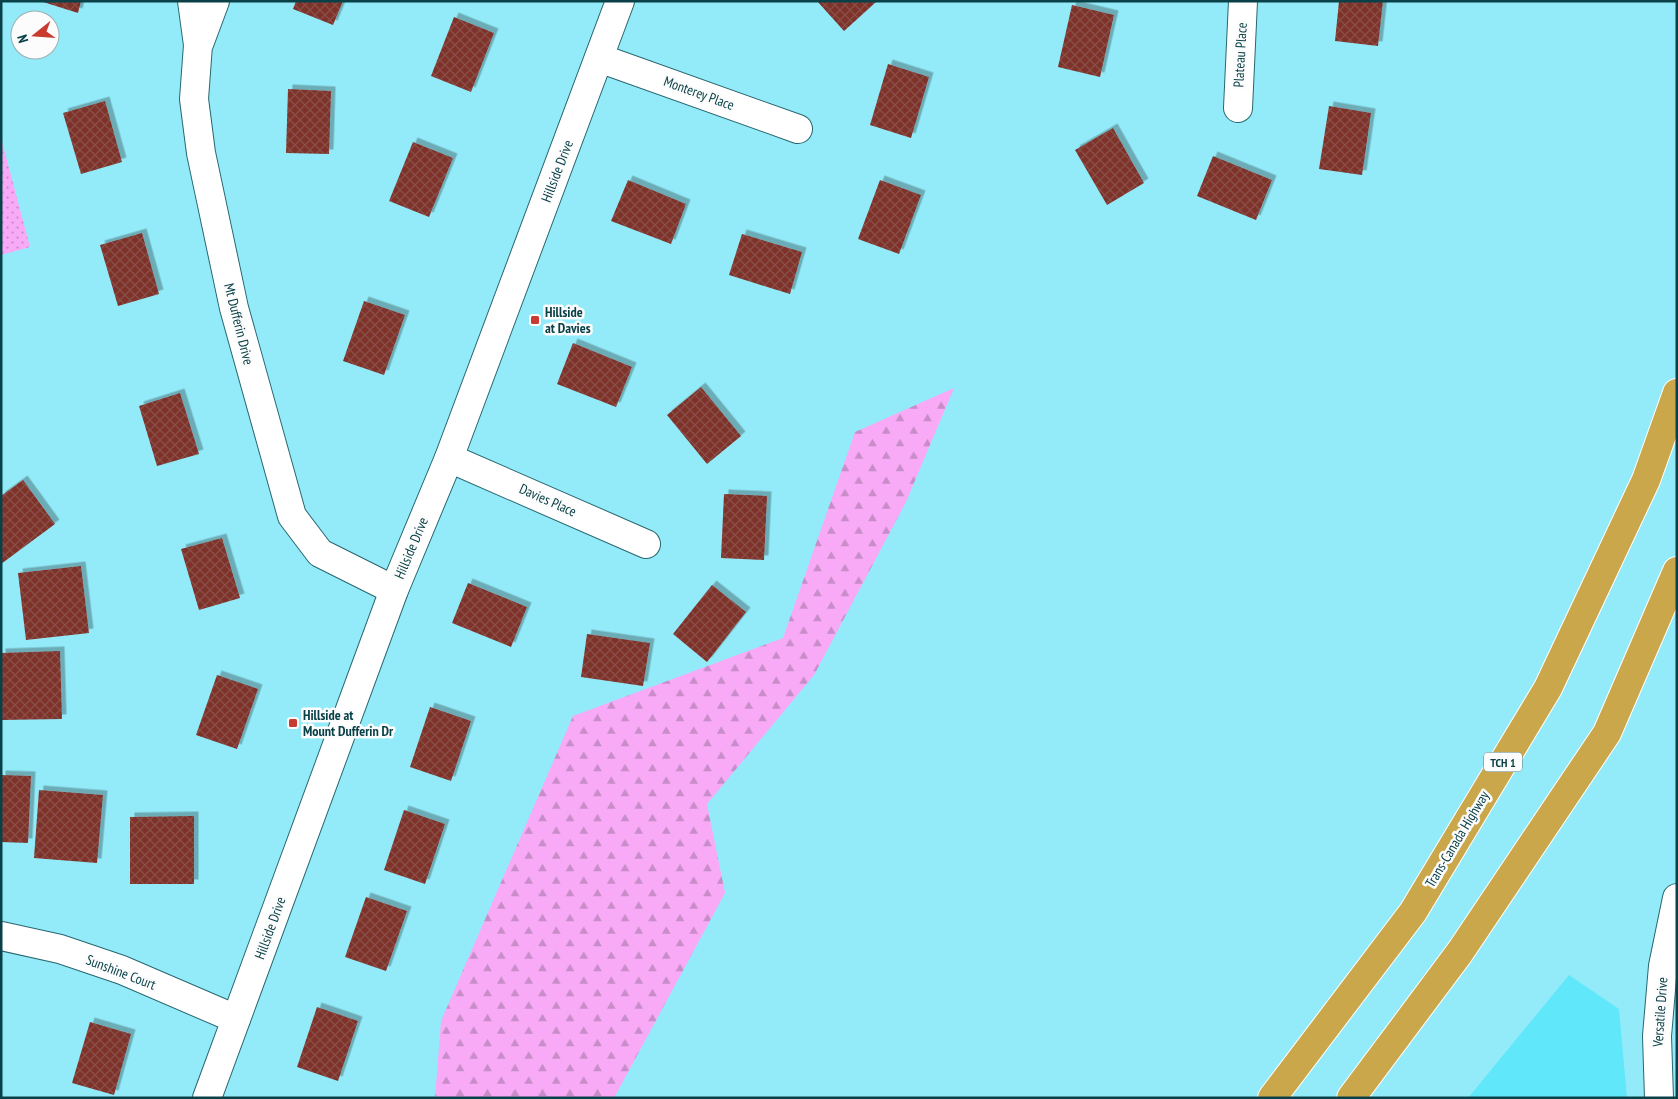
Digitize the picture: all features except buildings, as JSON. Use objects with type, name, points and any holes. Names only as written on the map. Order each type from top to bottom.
[{"type":"highway","name":"Trans-Canada Highway","points":[[1272,1098],[1413,912],[1548,688],[1646,480],[1677,393]]},
{"type":"highway","points":[[1350,1098],[1460,952],[1607,733],[1677,571]]},
{"type":"street","name":"Mt Dufferin Drive","points":[[192,1],[198,45],[194,98],[201,153],[234,308],[292,516],[320,553],[394,590]]},
{"type":"street","points":[[198,45],[215,1]]},
{"type":"street","name":"Hillside Drive","points":[[207,1098],[394,590],[449,458],[620,1]]},
{"type":"street","name":"Plateau Place","points":[[1238,108],[1243,1]]},
{"type":"street","name":"Monterey Place","points":[[599,58],[798,129]]},
{"type":"street","name":"Davies Place","points":[[449,458],[646,544]]},
{"type":"street","name":"Versatile Drive","points":[[1659,1098],[1657,1036],[1663,966],[1677,898]]},
{"type":"street","name":"Sunshine Court","points":[[1,936],[60,949],[122,970],[236,1020]]},
{"type":"shaded area","points":[[1569,975],[1619,1009],[1627,1098],[1468,1098]]},
{"type":"green space","points":[[1,138],[30,247],[1,255]]},
{"type":"green space","points":[[954,388],[906,502],[814,675],[707,804],[725,893],[614,1098],[435,1098],[441,1021],[573,716],[783,638],[855,432]]},
{"type":"place","name":"Hillside at Davies","points":[[535,320]]},
{"type":"place","name":"Hillside at Mount Dufferin Dr","points":[[293,723]]}]
